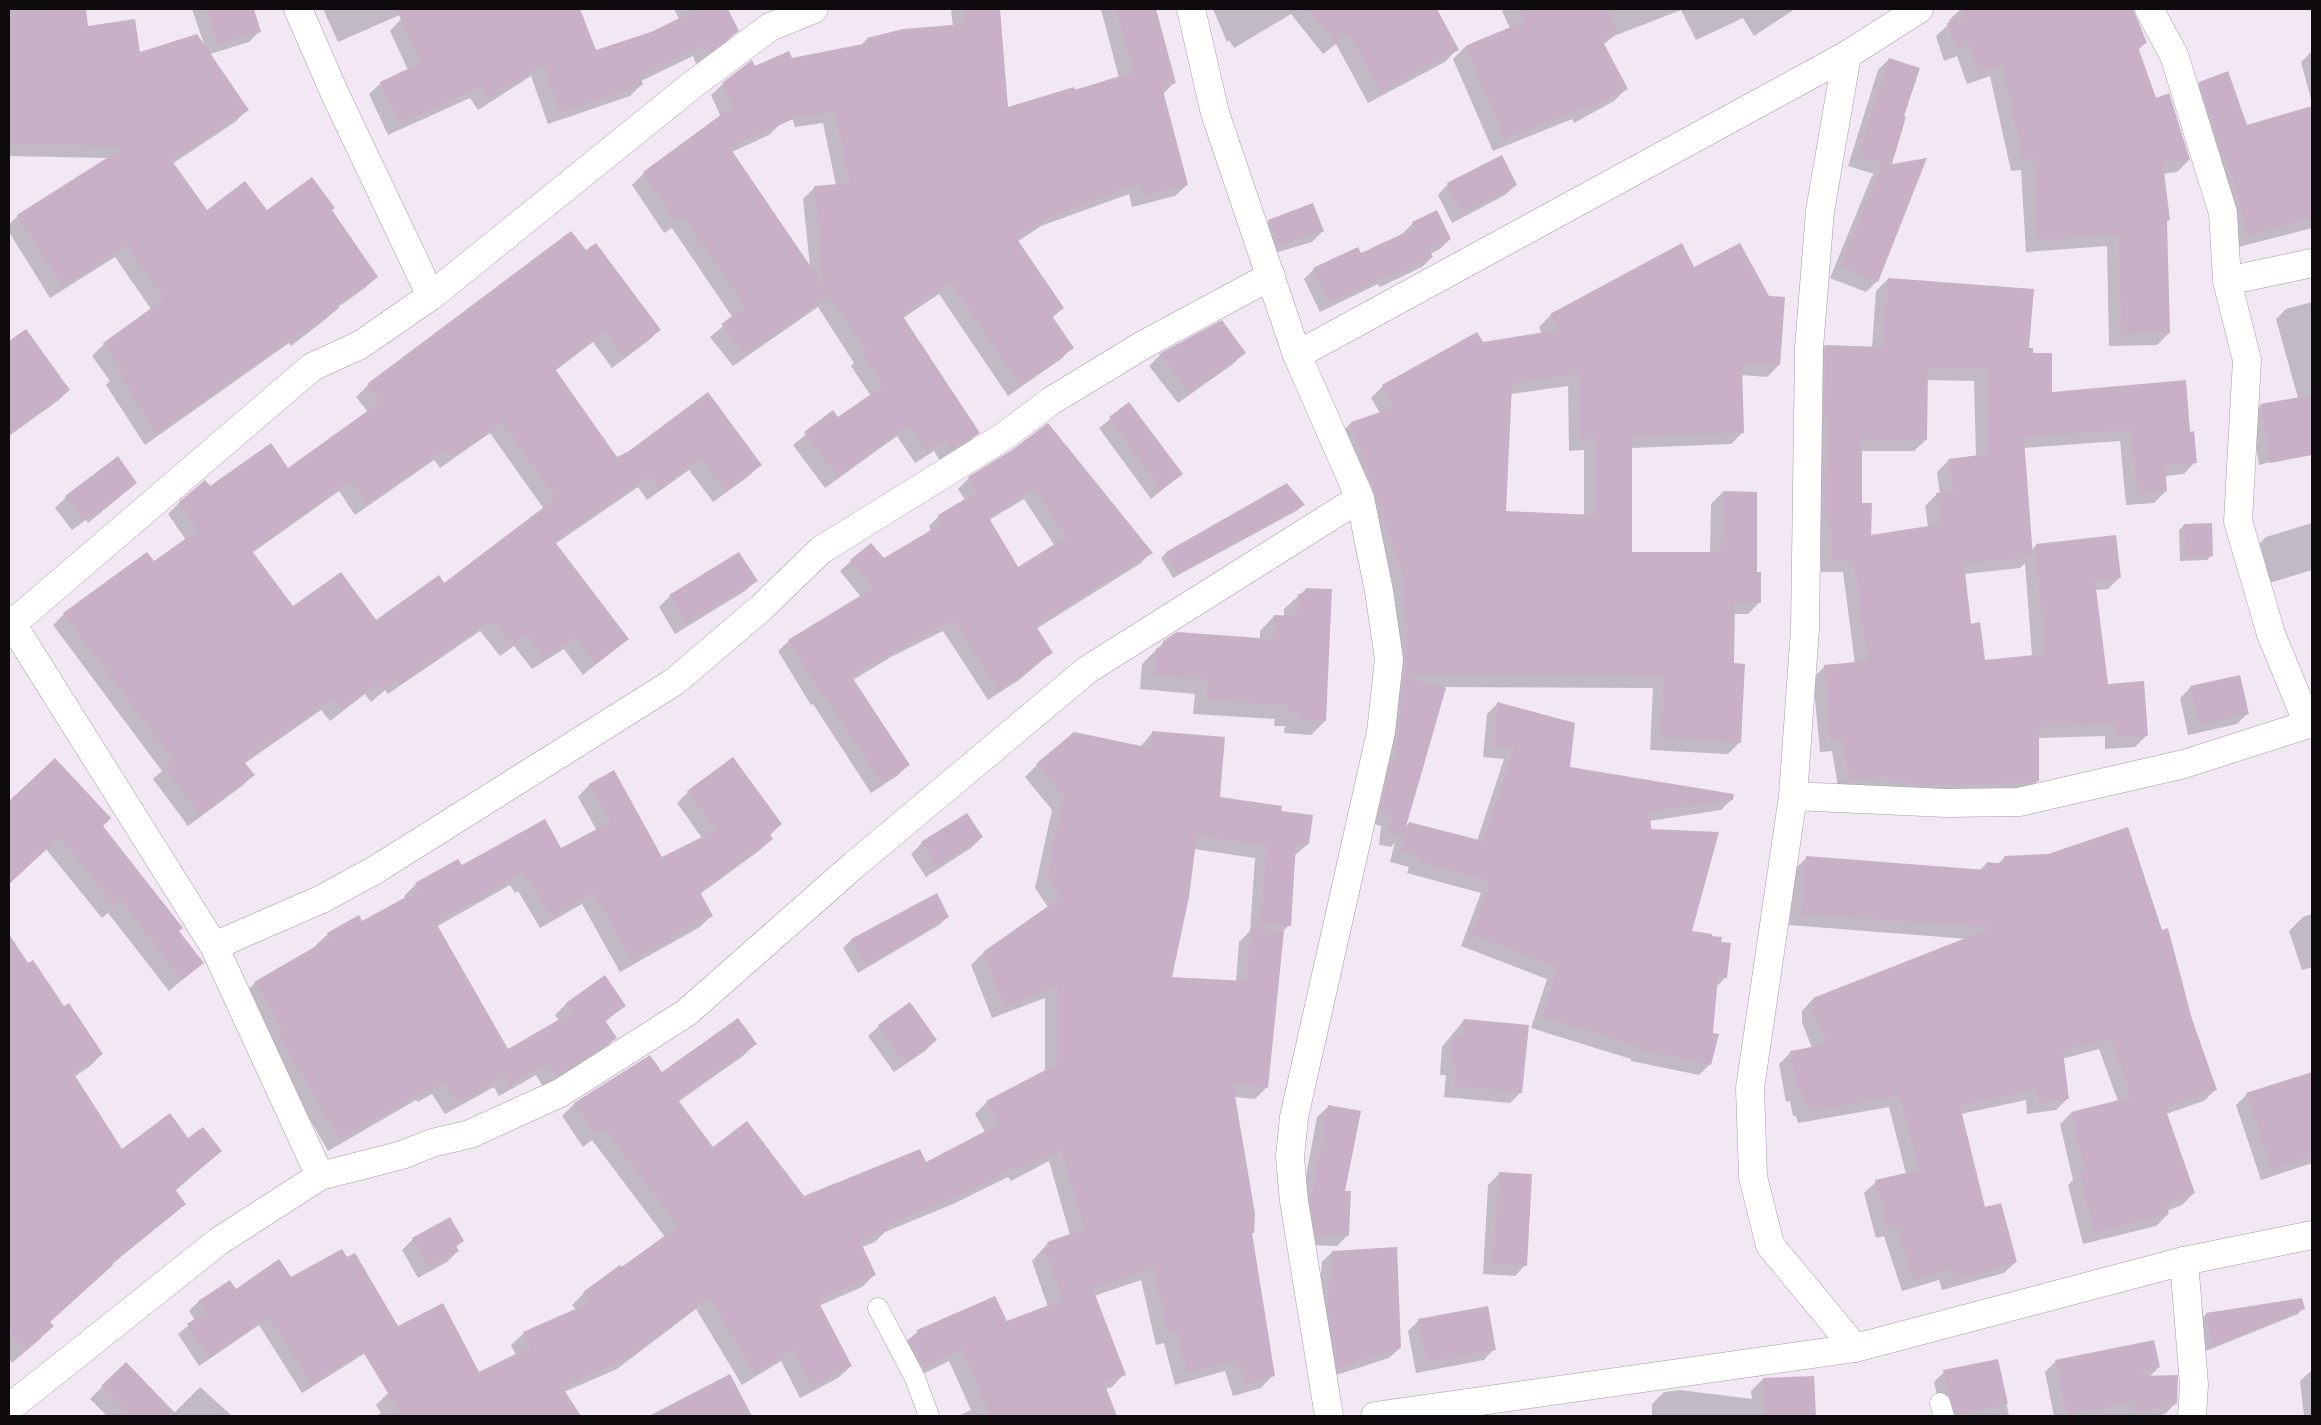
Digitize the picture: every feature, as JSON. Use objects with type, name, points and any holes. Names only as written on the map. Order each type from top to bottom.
[{"type":"street","points":[[298,9],[335,94],[431,296]]},
{"type":"street","points":[[320,1176],[214,946],[10,622],[312,368],[360,345],[431,296],[586,171],[767,18],[814,9]]},
{"type":"street","points":[[1191,9],[1215,113],[1297,354],[1360,498],[1379,591],[1389,659],[1381,732],[1294,1117],[1290,1157],[1294,1202],[1329,1416]]},
{"type":"street","points":[[1297,354],[1847,55],[1919,9]]},
{"type":"street","points":[[1792,796],[1946,803],[2019,802],[2184,764],[2310,724],[2271,634],[2238,521],[2247,360],[2227,281],[2223,213],[2174,55],[2149,9]]},
{"type":"street","points":[[1847,55],[1820,211],[1809,348],[1805,629],[1792,796],[1750,1088],[1753,1177],[1770,1246],[1855,1348]]},
{"type":"street","points":[[2227,281],[2312,263]]},
{"type":"street","points":[[214,946],[322,899],[375,870],[666,687],[761,608],[822,550],[1003,437],[1051,401],[1135,350],[1271,276]]},
{"type":"street","points":[[9,1408],[219,1241],[320,1176],[402,1155],[432,1143],[479,1130],[560,1093],[686,1013],[854,865],[1087,670],[1360,498]]},
{"type":"street","points":[[1375,1416],[1855,1348],[2184,1261],[2312,1235]]},
{"type":"street","points":[[2184,1261],[2194,1385],[2192,1416]]},
{"type":"lane","points":[[878,1308],[915,1378],[929,1416]]},
{"type":"building","points":[[45,9],[86,9],[88,26],[135,19],[140,52],[197,34],[249,110],[172,161],[207,210],[245,181],[267,210],[312,177],[335,208],[332,210],[378,277],[338,305],[339,308],[303,335],[301,332],[157,434],[117,372],[122,369],[103,343],[164,299],[127,246],[63,287],[17,215],[124,147],[9,144],[9,10],[45,11]]},
{"type":"building","points":[[206,9],[254,9],[261,32],[218,45]]},
{"type":"building","points":[[396,9],[580,9],[596,50],[651,32],[698,9],[728,9],[739,31],[708,54],[705,45],[640,76],[643,85],[560,113],[543,65],[490,99],[482,87],[400,124],[380,82],[422,62]]},
{"type":"building","points":[[964,9],[1000,9],[1008,107],[1074,87],[1075,90],[1133,72],[1116,9],[1156,9],[1176,83],[1162,87],[1188,185],[1144,196],[1141,183],[1055,215],[1017,239],[1064,308],[1052,316],[1074,348],[1020,385],[951,283],[902,315],[980,433],[952,450],[946,440],[927,452],[909,425],[838,477],[804,432],[833,410],[838,417],[884,385],[862,353],[866,351],[830,296],[745,355],[721,324],[745,307],[684,217],[676,222],[643,172],[733,106],[722,83],[752,60],[755,66],[789,51],[792,58],[868,43],[867,38],[903,29],[965,24]],"holes":[[[835,112],[850,183],[814,186],[824,286],[730,148],[795,118]]]},
{"type":"building","points":[[1308,9],[1437,9],[1459,50],[1380,92],[1348,33],[1336,43]]},
{"type":"building","points":[[1519,9],[1607,9],[1619,32],[1602,40],[1628,89],[1586,111],[1584,108],[1505,140],[1465,46],[1525,21]]},
{"type":"building","points":[[1962,9],[2133,9],[2147,43],[2138,47],[2156,98],[2169,93],[2190,160],[2163,163],[2170,220],[2167,221],[2170,333],[2121,334],[2119,235],[2038,240],[2033,158],[2023,160],[2002,65],[1979,73],[1969,45],[1956,49],[1947,23],[1964,17]]},
{"type":"building","points":[[1889,58],[1920,68],[1904,116],[1906,117],[1892,164],[1927,158],[1878,282],[1840,267],[1881,166],[1887,165],[1858,155]]},
{"type":"building","points":[[2228,71],[2247,125],[2312,106],[2312,218],[2248,236],[2226,155],[2222,156],[2199,82]]},
{"type":"building","points":[[1502,155],[1517,185],[1463,213],[1447,183]]},
{"type":"building","points":[[1313,203],[1324,231],[1279,245],[1268,220]]},
{"type":"building","points":[[1437,210],[1451,239],[1429,250],[1433,257],[1390,278],[1389,275],[1330,303],[1313,268],[1358,247],[1361,253],[1415,228],[1412,222]]},
{"type":"building","points":[[571,231],[586,250],[596,243],[661,330],[624,357],[605,332],[555,369],[617,457],[629,451],[708,392],[762,465],[725,491],[701,459],[659,489],[650,476],[555,542],[629,639],[595,665],[576,638],[544,658],[526,635],[512,646],[492,620],[400,684],[397,680],[383,691],[377,683],[342,710],[333,699],[244,762],[255,775],[200,815],[164,767],[173,760],[63,613],[147,552],[154,561],[198,530],[179,502],[205,480],[210,486],[271,443],[288,468],[380,402],[367,384]],"holes":[[[502,423],[556,498],[444,583],[439,575],[376,620],[341,572],[293,606],[252,551],[351,481],[367,504],[446,450],[452,458]]]},
{"type":"building","points":[[1682,243],[1694,267],[1740,243],[1769,296],[1785,297],[1780,365],[1742,363],[1744,433],[1632,437],[1632,552],[1721,552],[1723,491],[1757,492],[1757,572],[1761,572],[1761,603],[1735,603],[1734,663],[1745,664],[1741,743],[1661,738],[1664,676],[1404,675],[1407,635],[1401,572],[1351,422],[1395,407],[1382,385],[1477,332],[1483,342],[1558,330],[1550,314]],"holes":[[[1579,374],[1581,439],[1595,439],[1595,515],[1506,511],[1512,384]]]},
{"type":"building","points":[[1888,278],[2034,289],[2029,348],[2033,348],[2033,353],[2052,353],[2052,392],[2186,380],[2190,432],[2194,431],[2197,463],[2165,466],[2167,491],[2138,494],[2131,430],[2024,438],[2033,557],[1964,564],[1971,624],[1980,622],[1985,660],[2044,654],[2036,544],[2116,535],[2121,578],[2095,581],[2108,684],[2144,681],[2148,736],[2116,738],[2116,725],[2039,727],[2039,781],[2033,783],[1912,786],[1912,782],[1889,783],[1889,776],[1850,782],[1843,740],[1831,741],[1824,665],[1867,661],[1854,561],[1832,561],[1830,520],[1825,520],[1825,345],[1883,347]],"holes":[[[1928,369],[1986,369],[1987,454],[1948,459],[1953,491],[1936,493],[1941,524],[1871,535],[1872,503],[1862,503],[1862,440],[1927,440]]]},
{"type":"building","points":[[1222,320],[1246,353],[1189,393],[1159,354]]},
{"type":"building","points":[[26,329],[70,390],[9,435],[9,341]]},
{"type":"building","points":[[2312,395],[2312,455],[2270,463],[2260,404]]},
{"type":"building","points":[[1129,402],[1183,474],[1161,490],[1109,417]]},
{"type":"building","points":[[1048,423],[1153,553],[1036,626],[1053,653],[999,690],[954,621],[903,647],[852,677],[910,765],[882,784],[824,694],[822,696],[788,640],[873,588],[850,560],[871,543],[884,558],[943,523],[938,515],[977,492],[968,477],[1012,450]],"holes":[[[1035,489],[1066,537],[1018,567],[989,518]]]},
{"type":"building","points":[[118,456],[137,483],[99,513],[97,511],[84,521],[65,496]]},
{"type":"building","points":[[1287,483],[1305,505],[1178,574],[1166,552]]},
{"type":"building","points":[[2212,523],[2213,556],[2185,557],[2184,524]]},
{"type":"building","points":[[739,552],[758,581],[686,624],[669,595]]},
{"type":"building","points":[[1306,588],[1332,589],[1326,721],[1298,719],[1298,712],[1288,712],[1288,706],[1207,700],[1208,680],[1154,676],[1156,648],[1162,649],[1163,641],[1177,632],[1273,639],[1274,615],[1297,616],[1298,594],[1305,594]]},
{"type":"building","points":[[2240,675],[2249,714],[2199,725],[2190,686]]},
{"type":"building","points":[[1403,676],[1446,688],[1403,837],[1389,834],[1391,815],[1379,812],[1391,759],[1396,761]]},
{"type":"building","points":[[1497,702],[1575,723],[1570,767],[1734,794],[1733,800],[1650,812],[1651,829],[1719,832],[1692,931],[1722,937],[1721,942],[1731,943],[1727,978],[1718,977],[1713,1033],[1719,1034],[1711,1065],[1641,1050],[1642,1048],[1542,1017],[1557,968],[1471,934],[1491,882],[1418,861],[1419,856],[1400,851],[1409,822],[1483,841],[1514,748],[1494,746]]},
{"type":"building","points":[[1152,731],[1225,737],[1220,797],[1282,806],[1281,811],[1313,815],[1309,844],[1296,843],[1291,926],[1261,925],[1266,846],[1199,836],[1198,842],[1196,842],[1189,897],[1172,977],[1246,981],[1251,928],[1284,931],[1268,1088],[1233,1084],[1255,1214],[1254,1233],[1252,1233],[1275,1376],[1245,1385],[1237,1360],[1187,1373],[1176,1332],[1168,1334],[1153,1269],[1093,1289],[1126,1375],[1104,1383],[1117,1416],[991,1416],[962,1350],[923,1368],[908,1339],[919,1334],[917,1330],[995,1296],[1007,1321],[1062,1300],[1044,1248],[1049,1247],[1047,1242],[1084,1229],[1061,1150],[1023,1169],[1021,1165],[966,1193],[887,1225],[889,1230],[860,1241],[876,1275],[818,1301],[852,1366],[813,1387],[793,1350],[755,1374],[709,1298],[630,1357],[562,1387],[581,1416],[402,1416],[363,1352],[312,1384],[269,1317],[209,1358],[187,1324],[205,1312],[198,1301],[230,1280],[236,1289],[279,1259],[291,1277],[342,1249],[347,1257],[355,1253],[398,1326],[443,1303],[479,1372],[530,1347],[523,1332],[591,1302],[583,1292],[620,1265],[622,1267],[678,1226],[605,1129],[595,1135],[574,1103],[650,1055],[662,1072],[738,1018],[757,1044],[678,1100],[713,1147],[747,1121],[804,1196],[920,1149],[926,1162],[999,1124],[986,1101],[1057,1064],[1057,987],[1004,1007],[983,952],[1061,897],[1047,875],[1064,797],[1036,764],[1074,732],[1151,748]]},
{"type":"building","points":[[733,757],[782,824],[770,834],[773,839],[700,892],[713,916],[670,938],[671,940],[631,961],[594,893],[552,918],[529,880],[527,882],[522,874],[436,923],[508,1049],[572,1012],[566,1003],[605,975],[626,1006],[605,1020],[617,1038],[556,1077],[547,1064],[511,1086],[505,1076],[457,1104],[444,1083],[429,1092],[428,1090],[340,1140],[276,1031],[282,1028],[254,982],[330,938],[327,933],[359,915],[362,921],[419,890],[415,883],[458,859],[462,865],[545,819],[561,848],[610,822],[589,784],[614,770],[662,857],[716,830],[687,791]]},
{"type":"building","points":[[55,758],[111,818],[103,826],[183,928],[179,931],[204,963],[182,980],[121,901],[115,906],[60,837],[9,884],[9,801]]},
{"type":"building","points":[[967,813],[983,837],[937,867],[921,842]]},
{"type":"building","points":[[2128,827],[2162,930],[2168,928],[2192,1019],[2217,1090],[2165,1108],[2195,1193],[2166,1205],[2169,1214],[2095,1233],[2079,1173],[2085,1171],[2071,1112],[2131,1097],[2111,1039],[2063,1051],[2069,1099],[2039,1103],[2037,1089],[1960,1106],[1985,1207],[2001,1203],[2017,1262],[1954,1280],[1951,1269],[1914,1280],[1896,1225],[1888,1227],[1875,1180],[1919,1170],[1900,1096],[1809,1112],[1808,1105],[1804,1105],[1802,1090],[1797,1091],[1790,1051],[1827,1044],[1813,1010],[1813,998],[1991,928],[1800,914],[1806,856],[1986,870],[1987,862],[2005,864],[2004,856],[2048,854]]},
{"type":"building","points":[[937,893],[949,917],[867,966],[851,939]]},
{"type":"building","points":[[9,934],[28,963],[33,960],[64,1006],[69,1003],[103,1054],[74,1074],[122,1149],[170,1113],[188,1138],[203,1127],[222,1151],[175,1189],[186,1204],[112,1264],[50,1322],[54,1326],[26,1351],[9,1331]]},
{"type":"building","points":[[910,1002],[937,1040],[905,1063],[878,1025]]},
{"type":"building","points":[[1464,1019],[1529,1025],[1522,1093],[1454,1086],[1456,1065],[1450,1065],[1453,1035],[1462,1036]]},
{"type":"building","points":[[2312,1072],[2312,1156],[2272,1170],[2246,1093]]},
{"type":"building","points":[[1328,1105],[1361,1111],[1345,1191],[1351,1191],[1349,1236],[1315,1235],[1310,1204]]},
{"type":"building","points":[[1499,1172],[1532,1174],[1527,1266],[1493,1264]]},
{"type":"building","points":[[450,1217],[464,1241],[456,1246],[459,1251],[429,1268],[412,1238]]},
{"type":"building","points":[[1397,1247],[1401,1348],[1337,1369],[1327,1307],[1332,1251]]},
{"type":"building","points":[[2302,1298],[2305,1309],[2211,1347],[2206,1313]]},
{"type":"building","points":[[1488,1306],[1496,1350],[1427,1363],[1418,1319]]},
{"type":"building","points":[[2154,1340],[2160,1367],[2138,1376],[2178,1375],[2177,1404],[2135,1412],[2133,1402],[2067,1416],[2055,1360]]},
{"type":"building","points":[[1998,1359],[2008,1404],[1956,1415],[1948,1394],[1943,1370]]},
{"type":"building","points":[[126,1362],[178,1416],[130,1416],[101,1386]]},
{"type":"building","points":[[730,1374],[752,1416],[649,1416]]},
{"type":"building","points":[[1814,1376],[1816,1416],[1764,1416],[1763,1378]]}]
